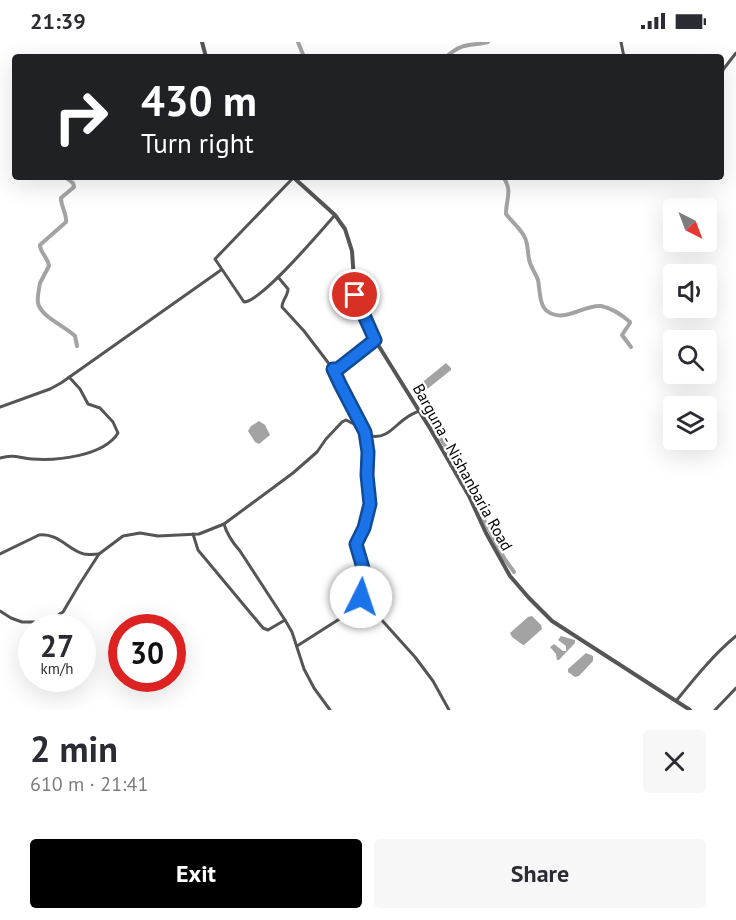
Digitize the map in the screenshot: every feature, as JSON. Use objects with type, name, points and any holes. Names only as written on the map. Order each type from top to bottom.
[{"type":"street","points":[[724,68],[736,53]]},
{"type":"street","points":[[290,180],[215,259],[242,300],[246,303],[260,295],[300,255],[335,215]]},
{"type":"street","name":"Barguna - Nishanbaria Road","points":[[296,180],[335,215],[345,228],[352,251],[355,295],[375,340],[469,496],[510,576],[552,621],[690,710]]},
{"type":"street","points":[[0,407],[50,389],[221,270]]},
{"type":"street","points":[[278,277],[288,289],[282,307],[304,330],[333,369],[365,432],[368,452],[367,475],[370,504],[364,528],[356,544],[363,568],[361,597],[352,611],[297,646]]},
{"type":"street","points":[[333,369],[338,369],[375,340]]},
{"type":"street","points":[[0,458],[9,455],[32,459],[62,459],[78,456],[103,447],[116,436],[118,433],[113,422],[100,408],[88,404],[80,389],[69,377]]},
{"type":"street","points":[[0,611],[22,622],[47,622],[63,612],[99,554],[123,536],[140,533],[158,536],[199,534],[224,524],[317,453],[342,422],[346,420],[371,436],[379,437],[406,417],[419,411]]},
{"type":"street","points":[[224,524],[233,544],[240,551],[285,620],[304,669],[330,710]]},
{"type":"street","points":[[194,534],[198,550],[263,628],[268,630],[285,620]]},
{"type":"street","points":[[0,554],[39,535],[44,535],[58,539],[84,554],[99,554]]},
{"type":"street","points":[[361,597],[415,657],[433,681],[449,710]]},
{"type":"street","points":[[676,701],[736,636]]},
{"type":"street","points":[[715,710],[736,688]]},
{"type":"street","points":[[323,710],[325,704]]},
{"type":"shaded area","points":[[446,363],[451,370],[426,390],[421,391],[419,385]]},
{"type":"shaded area","points":[[259,421],[265,425],[270,435],[259,444],[248,431]]},
{"type":"shaded area","points":[[532,616],[542,629],[523,645],[510,633]]},
{"type":"shaded area","points":[[561,636],[575,640],[575,643],[557,660],[556,654],[550,647],[554,644],[566,651],[566,646],[558,640]]},
{"type":"shaded area","points":[[586,653],[593,656],[593,661],[579,676],[575,677],[568,672],[568,669]]},
{"type":"waterway","points":[[298,42],[303,54]]},
{"type":"waterway","points":[[450,54],[461,47],[488,42]]},
{"type":"waterway","points":[[69,180],[74,187],[61,198],[66,222],[40,245],[49,266],[40,283],[38,301],[40,308],[48,317],[75,336],[77,346]]},
{"type":"waterway","points":[[505,180],[508,186],[506,214],[526,239],[530,263],[538,280],[544,308],[560,315],[594,306],[609,308],[630,322],[622,335],[631,347]]},
{"type":"waterway","points":[[432,425],[463,473],[478,502],[484,520],[514,572]]},
{"type":"route","points":[[355,295],[375,340],[338,369],[333,369],[365,432],[368,452],[367,475],[370,504],[364,528],[356,544],[363,568],[361,597]]}]
